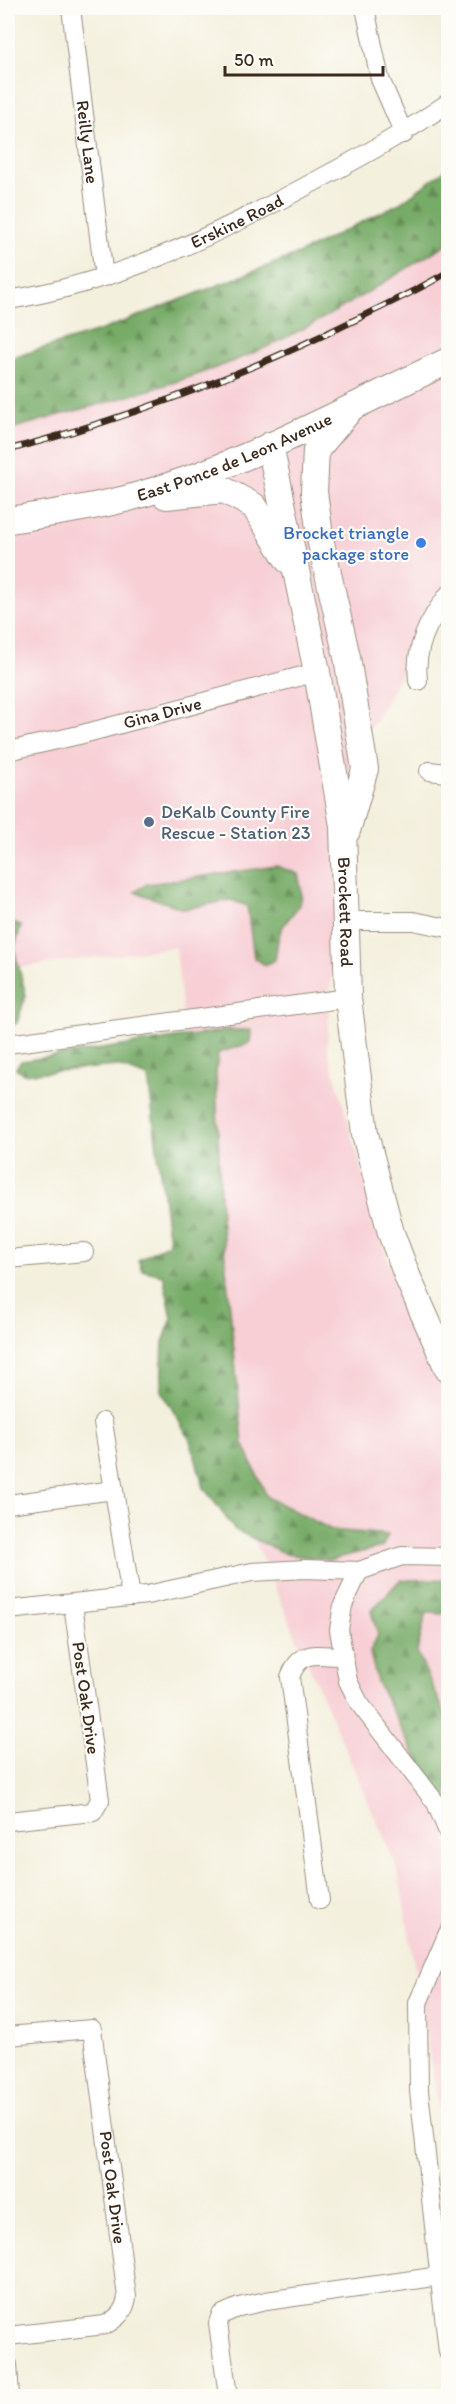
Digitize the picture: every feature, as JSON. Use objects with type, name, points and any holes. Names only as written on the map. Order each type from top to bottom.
[{"type":"street","name":"Reilly Lane","points":[[71,8],[104,277]]},
{"type":"street","points":[[365,8],[380,79],[404,134]]},
{"type":"street","name":"Erskine Road","points":[[8,300],[104,277],[225,230],[404,134],[448,103]]},
{"type":"street","name":"East Ponce de Leon Avenue","points":[[8,520],[124,499],[186,480],[270,445],[448,361]]},
{"type":"street","points":[[343,845],[365,770],[347,657],[321,543],[314,492],[316,450],[354,406]]},
{"type":"street","name":"Brockett Road","points":[[270,445],[317,672],[334,767],[343,845],[348,998],[354,1061],[370,1158],[408,1278],[448,1369]]},
{"type":"street","points":[[124,499],[224,490],[254,506],[298,577]]},
{"type":"street","points":[[418,681],[416,661],[421,639],[448,595]]},
{"type":"street","name":"Gina Drive","points":[[8,752],[317,672]]},
{"type":"street","points":[[429,771],[448,773]]},
{"type":"street","points":[[345,921],[401,921],[448,928]]},
{"type":"street","points":[[8,1044],[348,998]]},
{"type":"street","points":[[8,1259],[84,1252]]},
{"type":"street","points":[[103,1422],[131,1597]]},
{"type":"street","points":[[8,1504],[114,1490]]},
{"type":"street","points":[[8,1610],[131,1597],[252,1572],[305,1569],[359,1571],[402,1556],[448,1557]]},
{"type":"street","points":[[359,1571],[343,1605],[339,1630],[348,1681],[358,1703],[436,1803],[448,1832]]},
{"type":"street","name":"Post Oak Drive","points":[[8,1821],[93,1812],[100,1800],[73,1604]]},
{"type":"street","points":[[320,1900],[290,1677],[295,1662],[303,1657],[343,1656]]},
{"type":"street","points":[[448,1933],[418,2003],[419,2091],[448,2352]]},
{"type":"street","name":"Post Oak Drive","points":[[8,2036],[92,2029],[127,2297],[125,2308],[117,2318],[105,2325],[8,2336]]},
{"type":"street","points":[[228,2397],[218,2323],[222,2315],[239,2307],[266,2301],[440,2276]]},
{"type":"street","points":[[8,2365],[10,2397]]},
{"type":"shaded area","points":[[448,245],[448,592],[343,777],[327,1048],[393,1277],[448,1374],[448,2164],[398,1870],[230,1485],[176,947],[8,969],[8,403],[350,291]]},
{"type":"green space","points":[[448,168],[448,243],[361,296],[317,322],[239,359],[175,382],[8,430],[8,359],[102,330],[296,255],[400,203]]},
{"type":"green space","points":[[277,866],[298,874],[301,899],[300,904],[280,931],[275,960],[265,965],[254,958],[247,906],[231,900],[184,909],[135,892],[147,884]]},
{"type":"green space","points":[[8,921],[21,926],[14,949],[26,995],[17,1023],[8,1027]]},
{"type":"green space","points":[[229,1030],[251,1030],[250,1043],[218,1053],[216,1074],[221,1216],[243,1443],[267,1497],[332,1530],[388,1535],[382,1547],[329,1560],[286,1554],[235,1530],[204,1488],[190,1440],[161,1390],[163,1342],[172,1318],[163,1275],[142,1270],[138,1260],[169,1243],[148,1077],[117,1066],[23,1074],[16,1068],[21,1061]]},
{"type":"green space","points":[[448,1579],[448,1614],[426,1613],[417,1652],[448,1720],[448,1820],[377,1682],[370,1652],[378,1635],[371,1611],[400,1580]]},
{"type":"railway","points":[[8,450],[98,424],[230,376],[316,338],[448,272]]},
{"type":"place","name":"Brocket triangle package store","points":[[421,543]]},
{"type":"place","name":"DeKalb County Fire Rescue - Station 23","points":[[149,822]]}]
